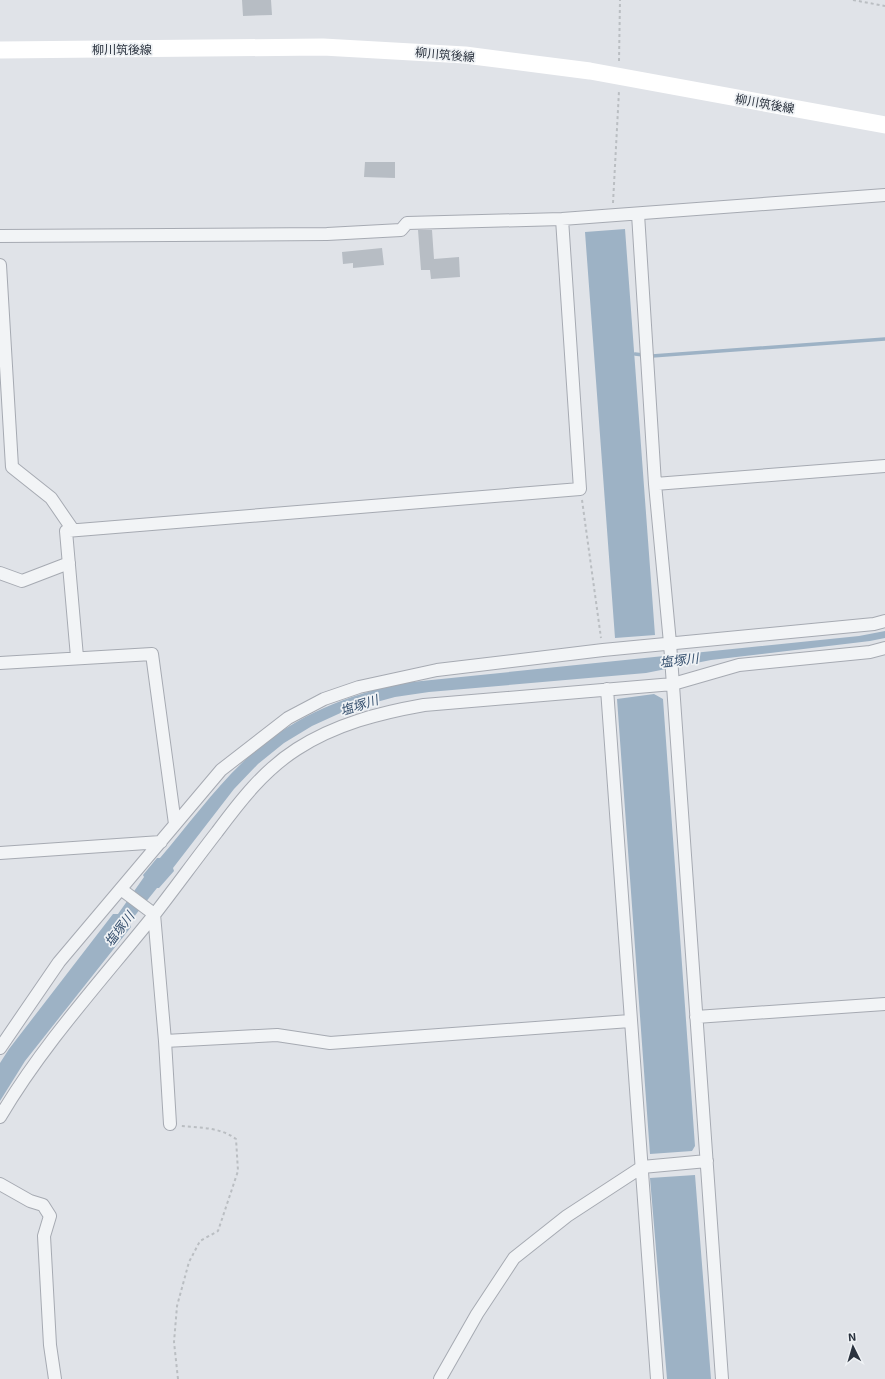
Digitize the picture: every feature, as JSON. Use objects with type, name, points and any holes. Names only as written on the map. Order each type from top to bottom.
[{"type":"main road","name":"柳川筑後線","points":[[0,50],[323,47],[406,50],[466,55],[590,71],[885,125]]},
{"type":"street","points":[[0,236],[327,234],[401,230],[407,223],[562,219],[885,195]]},
{"type":"street","points":[[638,214],[655,484],[670,643],[722,1379]]},
{"type":"street","points":[[77,657],[66,531],[580,489],[562,219]]},
{"type":"street","points":[[0,265],[12,467],[51,498],[73,530]]},
{"type":"street","points":[[655,484],[885,466]]},
{"type":"street","points":[[0,573],[22,581],[69,563]]},
{"type":"street","points":[[0,1048],[60,962],[122,890],[221,770],[288,718],[324,699],[359,687],[402,676],[436,670],[603,650],[874,624],[885,621]]},
{"type":"street","points":[[0,1117],[22,1079],[151,912],[245,794],[265,774],[297,749],[336,729],[383,712],[424,705],[673,684],[739,665],[870,652],[885,648]]},
{"type":"street","points":[[0,663],[77,657],[152,654],[175,824]]},
{"type":"street","points":[[607,689],[657,1379]]},
{"type":"street","points":[[0,853],[161,842]]},
{"type":"street","points":[[122,890],[151,912],[165,1041],[170,1124]]},
{"type":"street","points":[[696,1017],[885,1004]]},
{"type":"street","points":[[165,1041],[277,1035],[330,1043],[630,1021]]},
{"type":"street","points":[[440,1379],[477,1314],[514,1258],[567,1216],[642,1167],[707,1161]]},
{"type":"street","points":[[0,1184],[30,1201],[43,1205],[50,1216],[44,1236],[50,1345],[55,1379]]},
{"type":"path","points":[[613,216],[619,77],[620,0]]},
{"type":"path","points":[[853,0],[885,6]]},
{"type":"path","points":[[580,489],[603,650]]},
{"type":"path","points":[[170,1124],[206,1128],[227,1133],[232,1136],[236,1139],[238,1171],[218,1231],[200,1241],[189,1262],[177,1306],[174,1342],[178,1379]]},
{"type":"water","points":[[625,229],[655,635],[615,638],[585,232]]},
{"type":"water","name":"塩塚川","points":[[885,631],[885,638],[870,641],[711,660],[646,673],[429,692],[395,697],[347,710],[312,726],[284,743],[258,764],[234,789],[173,868],[174,871],[159,888],[157,888],[129,923],[131,927],[25,1061],[0,1101],[0,1063],[9,1049],[113,914],[118,914],[144,877],[143,875],[157,858],[160,858],[217,789],[242,763],[271,738],[306,717],[343,700],[402,683],[859,636]]},
{"type":"water","points":[[654,694],[663,699],[695,1146],[692,1151],[650,1154],[617,699]]},
{"type":"water","points":[[695,1175],[711,1379],[667,1379],[650,1178]]},
{"type":"building","points":[[242,0],[271,0],[272,15],[243,16]]},
{"type":"building","points":[[365,162],[395,162],[395,178],[364,177]]},
{"type":"building","points":[[418,230],[432,230],[434,259],[459,257],[460,277],[431,279],[430,270],[421,270]]},
{"type":"building","points":[[382,248],[384,265],[353,268],[353,263],[343,264],[342,252]]},
{"type":"waterway","points":[[635,354],[652,356],[885,339]]}]
